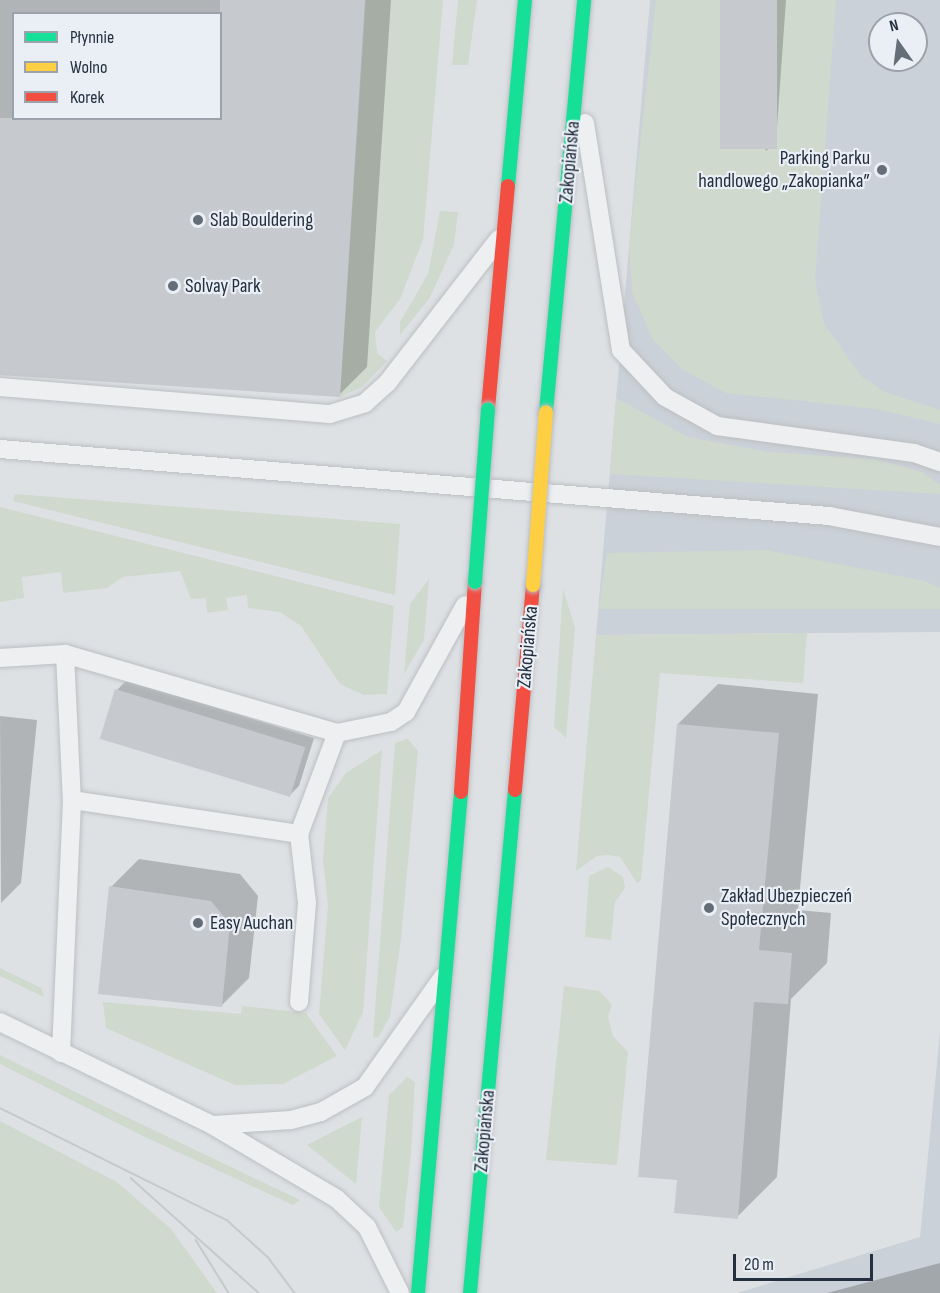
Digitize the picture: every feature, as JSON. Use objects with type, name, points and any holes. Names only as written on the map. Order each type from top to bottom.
[{"type":"main road","points":[[418,1293],[449,969],[488,409],[525,0]]},
{"type":"main road","name":"Zakopiańska","points":[[470,1293],[584,0]]},
{"type":"lane","points":[[579,66],[590,179],[621,350],[665,397],[717,426],[914,453],[940,462]]},
{"type":"lane","points":[[0,387],[330,414],[365,403],[388,382],[504,232]]},
{"type":"lane","points":[[0,450],[830,516],[939,537]]},
{"type":"lane","points":[[0,658],[65,654],[337,734],[391,723],[406,712],[476,582]]},
{"type":"lane","points":[[61,1053],[72,800],[65,654]]},
{"type":"lane","points":[[299,1002],[306,903],[299,834],[337,734]]},
{"type":"lane","points":[[72,800],[299,834]]},
{"type":"lane","points":[[212,1125],[291,1120],[321,1112],[365,1087],[449,969]]},
{"type":"lane","points":[[0,1022],[212,1125],[352,1210],[386,1257],[400,1293]]},
{"type":"shaded area","points":[[366,0],[443,0],[423,240],[400,299],[375,332],[377,353],[387,361],[362,387],[340,397]]},
{"type":"shaded area","points":[[458,0],[477,0],[468,65],[452,65]]},
{"type":"shaded area","points":[[650,0],[940,0],[940,632],[596,635]]},
{"type":"shaded area","points":[[656,0],[836,0],[815,279],[824,324],[862,377],[885,392],[940,410],[940,424],[877,409],[726,393],[682,369],[652,338],[632,292],[629,245]]},
{"type":"shaded area","points":[[440,211],[458,212],[454,245],[429,299],[400,335],[400,322],[428,274]]},
{"type":"shaded area","points":[[616,398],[688,437],[768,452],[875,459],[922,472],[940,485],[940,494],[610,474]]},
{"type":"shaded area","points":[[15,494],[400,524],[395,595],[13,501]]},
{"type":"shaded area","points":[[0,507],[394,606],[387,694],[364,695],[340,684],[301,626],[280,612],[248,608],[247,595],[226,598],[228,610],[207,613],[206,598],[191,599],[180,571],[123,577],[107,588],[63,593],[61,572],[22,577],[24,598],[0,602]]},
{"type":"shaded area","points":[[766,550],[925,581],[940,588],[940,609],[599,609],[607,553]]},
{"type":"shaded area","points":[[429,579],[424,640],[404,674],[410,604]]},
{"type":"shaded area","points":[[563,589],[575,628],[566,738],[554,727]]},
{"type":"shaded area","points":[[807,633],[803,683],[660,673],[641,880],[637,883],[620,857],[608,855],[597,856],[576,871],[596,635]]},
{"type":"shaded area","points":[[408,739],[418,751],[401,939],[390,1016],[378,1038],[373,1037],[395,743]]},
{"type":"shaded area","points":[[382,750],[363,1012],[345,1050],[319,1014],[328,905],[323,860],[328,798],[346,773]]},
{"type":"shaded area","points":[[608,867],[623,877],[625,888],[615,902],[611,940],[585,937],[589,876]]},
{"type":"shaded area","points":[[0,968],[41,988],[44,997],[0,976]]},
{"type":"shaded area","points":[[564,986],[599,991],[612,1004],[608,1017],[613,1036],[628,1052],[617,1165],[546,1160]]},
{"type":"shaded area","points":[[103,1002],[241,1014],[242,1006],[306,1013],[337,1056],[283,1084],[235,1085],[106,1028]]},
{"type":"shaded area","points":[[940,1032],[940,1293],[737,1293],[920,1237]]},
{"type":"shaded area","points":[[0,1055],[300,1200],[293,1205],[143,1136],[0,1064]]},
{"type":"shaded area","points":[[407,1077],[415,1082],[411,1152],[403,1227],[396,1232],[379,1207],[389,1095]]},
{"type":"shaded area","points":[[362,1117],[356,1184],[307,1145]]},
{"type":"shaded area","points":[[0,1121],[117,1182],[171,1229],[217,1293],[0,1293]]},
{"type":"building","name":"Solvay Park","points":[[220,0],[365,0],[340,397],[0,375],[0,118],[12,118],[12,120],[222,120],[222,12],[220,12]]},
{"type":"building","points":[[720,0],[777,0],[777,149],[720,149]]},
{"type":"building","points":[[115,689],[305,747],[290,797],[100,739]]},
{"type":"building","points":[[677,724],[779,733],[759,950],[792,953],[788,1004],[754,1002],[738,1219],[674,1213],[677,1180],[638,1177]]},
{"type":"building","points":[[109,886],[211,901],[230,924],[222,1007],[98,994]]},
{"type":"tram line","points":[[0,1108],[227,1220],[268,1257],[295,1293]]},
{"type":"tram line","points":[[131,1178],[259,1293]]},
{"type":"tram line","points":[[196,1240],[229,1293]]},
{"type":"traffic: fast","points":[[508,186],[525,0]]},
{"type":"traffic: fast","points":[[546,412],[584,0]]},
{"type":"traffic: fast","points":[[475,582],[488,409]]},
{"type":"traffic: fast","points":[[470,1293],[515,790]]},
{"type":"traffic: fast","points":[[418,1293],[461,792]]},
{"type":"traffic: jam","points":[[488,409],[508,186]]},
{"type":"traffic: jam","points":[[461,792],[475,582]]},
{"type":"traffic: jam","points":[[515,790],[533,585]]},
{"type":"traffic: slow","points":[[533,585],[546,412]]},
{"type":"place","name":"Parking Parku handlowego „Zakopianka”","points":[[882,170]]},
{"type":"place","name":"Slab Bouldering","points":[[198,220]]},
{"type":"place","name":"Solvay Park","points":[[173,286]]},
{"type":"place","name":"Zakład Ubezpieczeń Społecznych","points":[[709,908]]},
{"type":"place","name":"Easy Auchan","points":[[198,923]]}]
